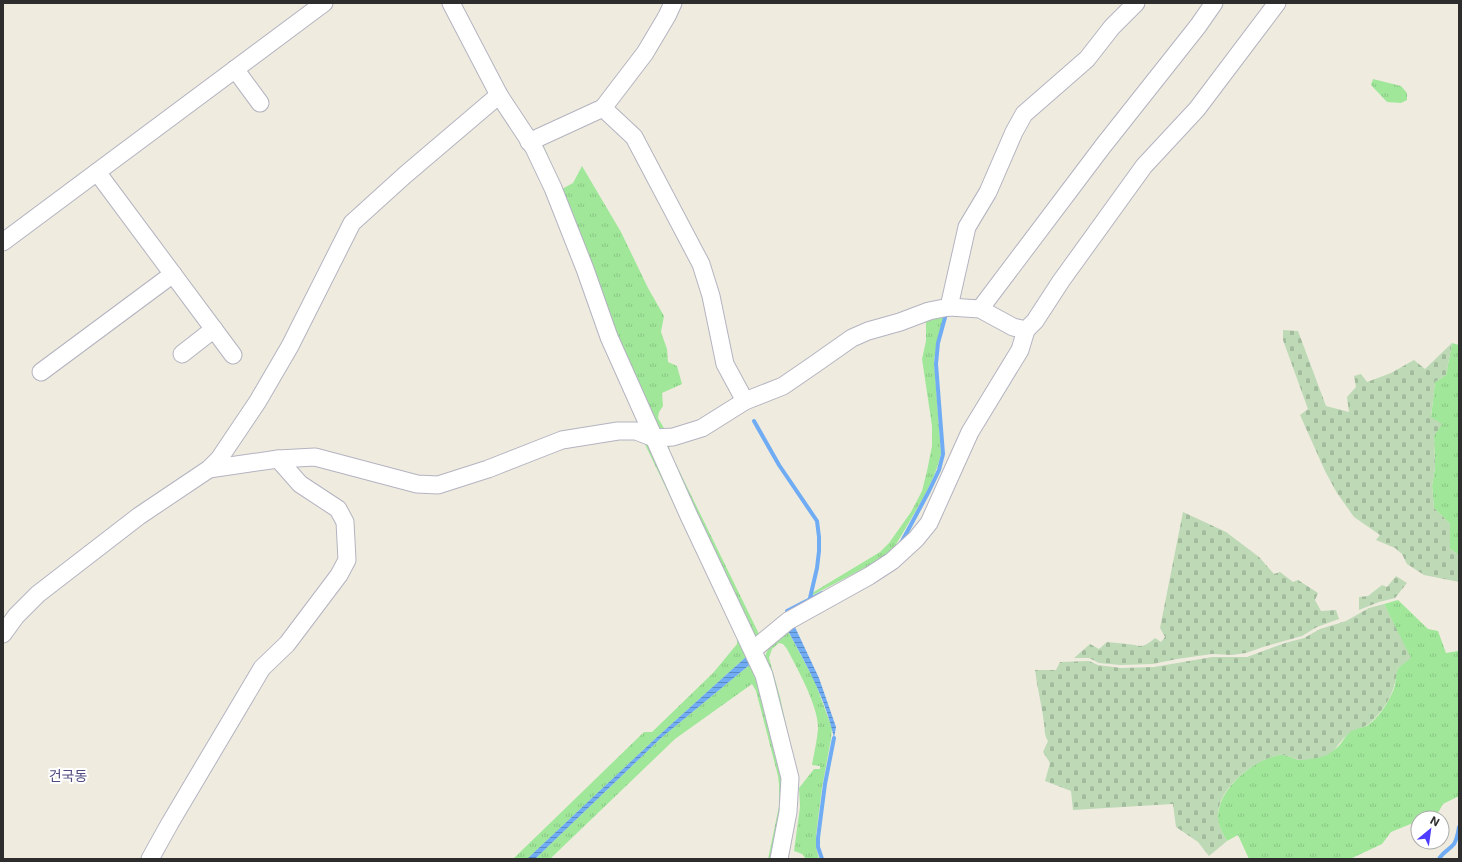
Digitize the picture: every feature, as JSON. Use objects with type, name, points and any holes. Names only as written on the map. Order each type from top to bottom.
[{"type":"street","points":[[3,242],[324,3]]},
{"type":"street","points":[[451,3],[499,95],[529,142],[553,188],[585,269],[609,337],[689,516],[764,675],[790,778],[788,812],[779,859]]},
{"type":"street","points":[[529,142],[603,108],[646,53],[673,3]]},
{"type":"street","points":[[949,307],[967,227],[988,192],[1014,132],[1024,114],[1087,59],[1112,27],[1136,3]]},
{"type":"street","points":[[980,309],[1103,146],[1198,26],[1214,3]]},
{"type":"street","points":[[753,650],[788,621],[892,561],[916,539],[929,523],[970,432],[1020,350],[1026,330],[1035,321],[1061,281],[1144,166],[1197,109],[1277,3]]},
{"type":"street","points":[[235,69],[260,102]]},
{"type":"street","points":[[3,634],[16,616],[38,594],[139,516],[209,469],[219,458],[258,401],[290,346],[352,223],[405,175],[499,95]]},
{"type":"street","points":[[603,108],[634,138],[701,264],[711,296],[725,364],[745,400]]},
{"type":"street","points":[[97,172],[233,355]]},
{"type":"street","points":[[41,372],[173,274]]},
{"type":"street","points":[[209,469],[246,462],[315,457],[418,484],[438,485],[488,469],[562,440],[618,431],[636,431],[654,438],[673,437],[702,428],[745,400],[782,386],[852,338],[868,331],[900,322],[929,311],[949,307],[980,309],[1013,327],[1026,330]]},
{"type":"street","points":[[182,354],[214,329]]},
{"type":"street","points":[[150,859],[262,668],[287,644],[339,575],[347,560],[345,522],[338,509],[300,484],[278,459]]},
{"type":"green space","points":[[1373,79],[1401,86],[1407,93],[1407,100],[1401,103],[1387,102],[1371,85]]},
{"type":"green space","points":[[542,142],[562,189],[573,183],[582,166],[621,232],[648,288],[664,316],[661,332],[667,349],[668,362],[677,366],[682,384],[662,393],[663,406],[659,412],[658,418],[667,433],[655,433],[540,145]]},
{"type":"green space","points":[[945,314],[937,342],[934,361],[941,453],[939,463],[927,491],[889,555],[811,596],[812,593],[880,552],[889,543],[911,512],[922,491],[932,446],[932,426],[922,359],[926,341],[926,319]]},
{"type":"green space","points":[[1283,330],[1298,331],[1326,406],[1349,412],[1347,397],[1356,387],[1354,376],[1361,374],[1367,382],[1391,373],[1414,360],[1425,369],[1452,343],[1446,375],[1435,382],[1431,417],[1442,424],[1434,436],[1435,467],[1432,486],[1434,508],[1450,524],[1450,549],[1459,555],[1459,582],[1424,575],[1407,564],[1402,554],[1395,548],[1376,540],[1380,535],[1354,517],[1337,493],[1325,471],[1300,415],[1308,409],[1283,340]]},
{"type":"green space","points":[[1452,343],[1459,345],[1459,555],[1450,549],[1450,524],[1434,508],[1432,486],[1435,467],[1434,436],[1431,417],[1435,382],[1446,375]]},
{"type":"green space","points":[[698,435],[669,447],[670,452],[759,634],[755,638],[664,452],[666,445]]},
{"type":"green space","points":[[641,436],[648,439],[689,536]]},
{"type":"green space","points":[[1183,512],[1226,532],[1259,557],[1274,574],[1280,572],[1293,582],[1298,580],[1318,593],[1315,600],[1321,611],[1336,610],[1339,619],[1317,627],[1302,636],[1246,653],[1232,655],[1212,654],[1153,664],[1120,665],[1099,663],[1089,658],[1074,658],[1090,644],[1099,649],[1107,642],[1141,646],[1147,644],[1155,638],[1161,642],[1165,637],[1160,628]]},
{"type":"green space","points":[[698,540],[752,657],[783,778],[784,794],[773,859],[768,859],[779,806],[778,776],[756,691],[752,684],[675,739],[550,859],[535,859],[661,738],[753,662],[747,656],[656,738],[527,859],[513,859],[644,732],[652,732],[713,673],[737,644],[737,637],[692,542]]},
{"type":"green space","points":[[1396,576],[1407,583],[1395,598],[1379,602],[1359,610],[1359,597],[1368,596],[1382,585],[1387,587]]},
{"type":"green space","points":[[1398,600],[1428,629],[1438,631],[1446,653],[1458,651],[1459,653],[1459,796],[1443,804],[1440,810],[1410,810],[1410,824],[1391,832],[1382,844],[1350,859],[1249,859],[1238,835],[1227,841],[1222,833],[1218,818],[1219,807],[1223,797],[1238,778],[1258,763],[1279,755],[1300,760],[1333,750],[1340,745],[1353,729],[1366,726],[1372,722],[1391,695],[1395,685],[1396,673],[1398,669],[1410,658],[1384,604]]},
{"type":"green space","points":[[1384,604],[1411,658],[1398,668],[1393,690],[1384,706],[1369,724],[1349,733],[1328,755],[1300,760],[1279,755],[1269,758],[1248,769],[1238,778],[1223,797],[1219,807],[1218,818],[1221,830],[1227,841],[1209,856],[1198,842],[1176,827],[1173,804],[1073,810],[1071,791],[1045,781],[1050,763],[1043,752],[1048,741],[1045,735],[1035,670],[1056,670],[1060,662],[1089,661],[1098,665],[1121,668],[1154,667],[1212,657],[1247,657],[1285,643],[1304,638],[1320,629],[1346,621],[1369,608]]},
{"type":"green space","points":[[787,629],[815,682],[832,728],[816,836],[816,847],[819,859],[806,859],[802,854],[794,851],[800,807],[799,788],[814,769],[820,769],[820,766],[812,765],[818,729],[815,710],[807,688],[787,649],[783,644],[779,643],[772,649],[769,658],[780,697],[798,780],[791,817],[763,660],[769,647]]},
{"type":"water","points":[[794,625],[819,678],[836,727],[834,738],[821,696],[787,629]]},
{"type":"water","points":[[747,656],[753,662],[661,738],[535,859],[527,859],[656,738]]},
{"type":"waterway","points":[[900,545],[939,470],[943,454],[936,364],[938,343],[946,314]]},
{"type":"waterway","points":[[754,421],[779,465],[817,521],[819,551],[817,568],[810,598]]},
{"type":"waterway","points":[[787,611],[822,593]]},
{"type":"waterway","points":[[822,859],[818,847],[818,838],[825,784],[834,738]]},
{"type":"waterway","points":[[1439,859],[1454,844],[1459,827]]},
{"type":"district","name":"건국동","points":[[68,776]]}]
